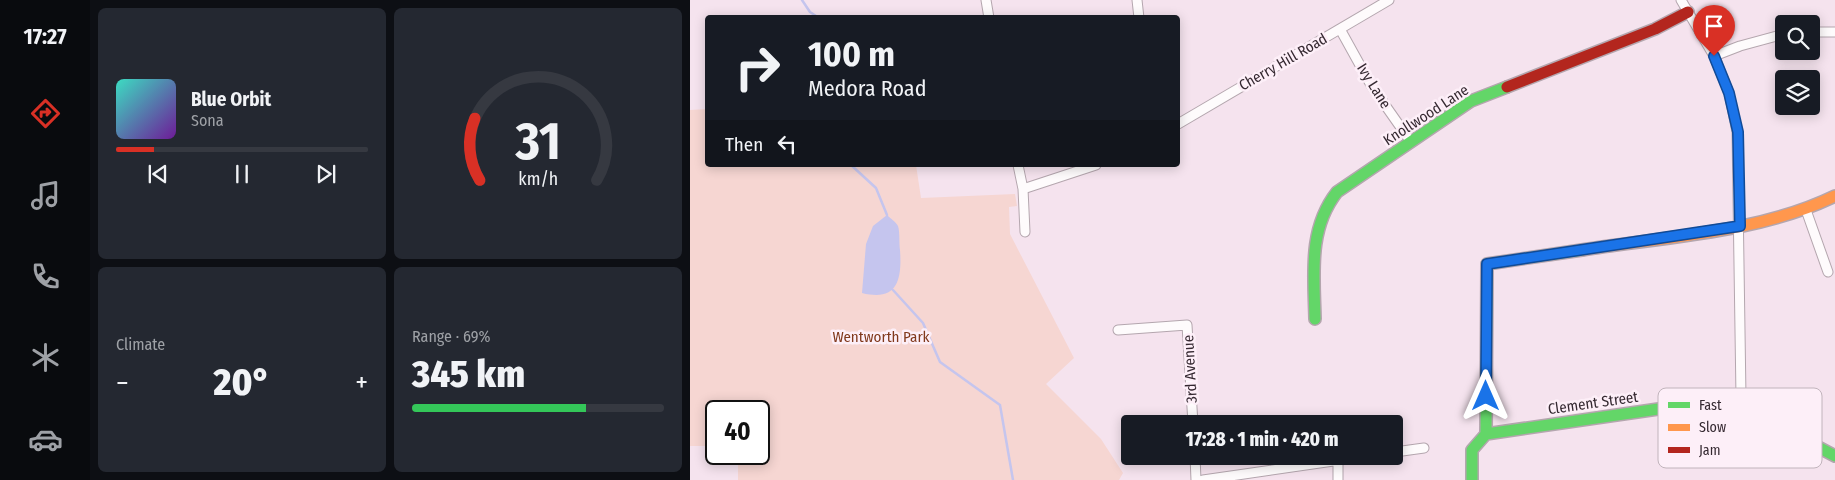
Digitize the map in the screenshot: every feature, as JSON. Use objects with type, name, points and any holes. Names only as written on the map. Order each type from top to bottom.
[{"type":"street","points":[[986,0],[988,15]]},
{"type":"street","points":[[1136,0],[1138,15]]},
{"type":"street","name":"Cherry Hill Road","points":[[1180,123],[1389,0]]},
{"type":"street","points":[[1681,0],[1714,56],[1729,93],[1738,132],[1741,388]]},
{"type":"street","name":"Knollwood Lane","points":[[1315,319],[1316,231],[1327,204],[1343,188],[1471,101],[1655,29],[1688,12]]},
{"type":"street","name":"Ivy Lane","points":[[1340,29],[1372,85],[1410,142]]},
{"type":"street","points":[[1820,32],[1835,32]]},
{"type":"street","points":[[1714,56],[1740,46],[1775,36]]},
{"type":"street","points":[[1018,167],[1023,189],[1025,232]]},
{"type":"street","points":[[1023,189],[1090,167]]},
{"type":"street","points":[[1472,480],[1472,450],[1486,434],[1487,264],[1740,226],[1806,210],[1835,196]]},
{"type":"street","points":[[1806,210],[1828,272]]},
{"type":"street","name":"3rd Avenue","points":[[1118,330],[1187,325],[1192,415]]},
{"type":"street","name":"Clement Street","points":[[1486,434],[1658,408]]},
{"type":"street","points":[[1403,451],[1424,448]]},
{"type":"street","points":[[1822,449],[1835,456]]},
{"type":"street","points":[[1195,465],[1196,480]]},
{"type":"street","points":[[1203,480],[1310,465]]},
{"type":"street","points":[[1338,465],[1338,480]]},
{"type":"green space","name":"Wentworth Park","points":[[705,109],[705,167],[916,167],[921,198],[1015,194],[1017,206],[1009,207],[1010,234],[1074,358],[1046,384],[1101,439],[1123,473],[1119,480],[738,480],[738,465],[770,465],[770,400],[705,400],[705,446],[690,446],[690,110]]},
{"type":"water","points":[[887,215],[899,228],[900,270],[898,279],[890,291],[883,294],[862,293],[866,244],[873,226]]},
{"type":"waterway","points":[[802,0],[810,12],[814,15]]},
{"type":"waterway","points":[[853,167],[876,188],[887,215]]},
{"type":"waterway","points":[[893,290],[923,323],[940,362],[1000,405],[1013,480]]},
{"type":"traffic: fast","points":[[1315,319],[1314,269],[1317,237],[1321,221],[1337,192],[1471,101],[1507,87]]},
{"type":"traffic: fast","points":[[1472,480],[1472,450],[1486,434],[1487,264],[1582,250]]},
{"type":"traffic: fast","points":[[1486,434],[1658,409]]},
{"type":"traffic: fast","points":[[1822,449],[1835,456]]},
{"type":"traffic: slow","points":[[1582,250],[1743,226],[1806,208],[1835,196]]},
{"type":"traffic: jam","points":[[1507,87],[1655,29],[1688,12]]},
{"type":"route","points":[[1486,396],[1487,264],[1740,226],[1738,132],[1729,93],[1714,56]]}]
